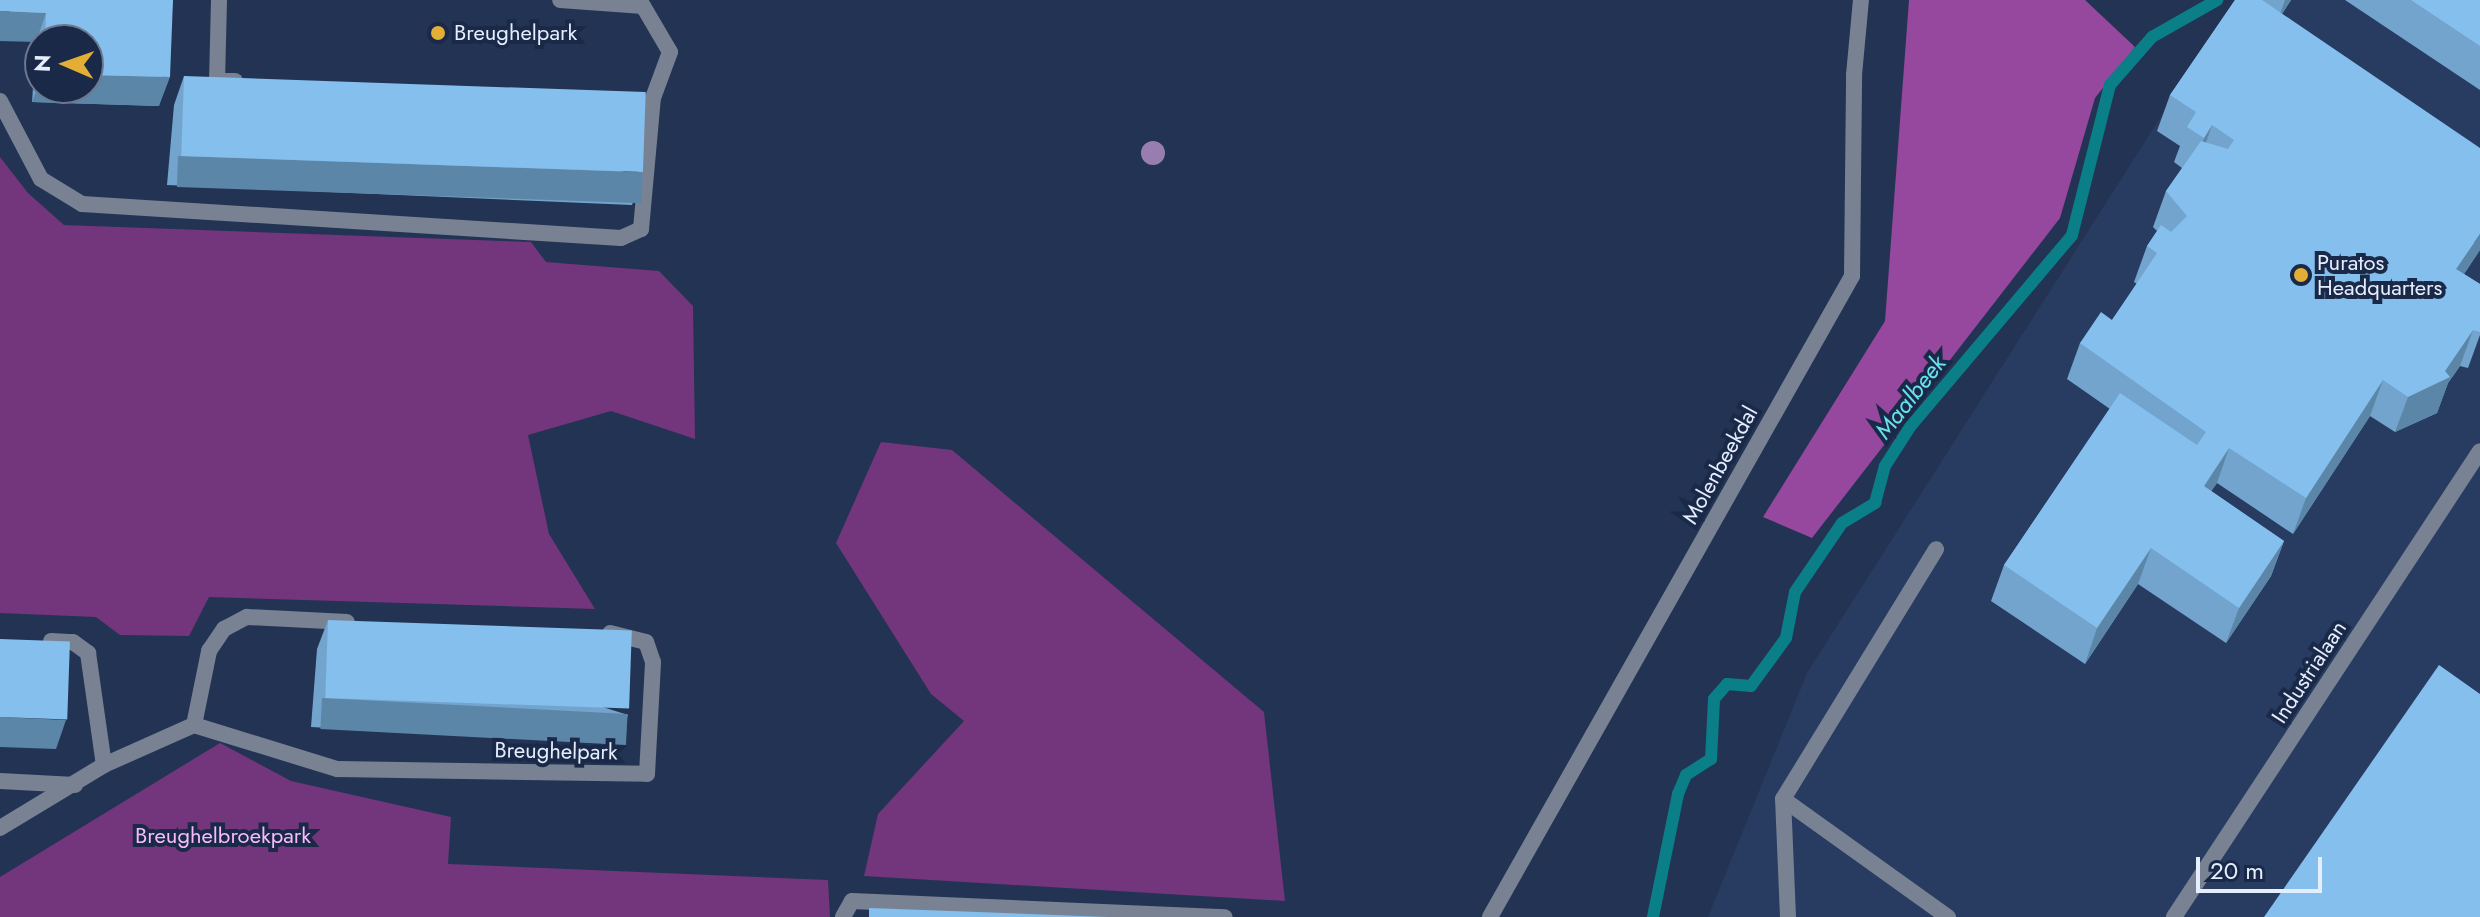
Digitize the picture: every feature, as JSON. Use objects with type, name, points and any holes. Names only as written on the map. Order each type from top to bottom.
[{"type":"street","points":[[219,0],[217,81],[248,82]]},
{"type":"street","points":[[0,101],[41,179],[82,204],[621,238],[641,229],[646,98],[670,52],[643,6],[560,0]]},
{"type":"street","name":"Molenbeekdal","points":[[1490,917],[1852,276],[1854,75],[1861,0]]},
{"type":"street","name":"Industrialaan","points":[[2174,917],[2480,451]]},
{"type":"street","points":[[1788,917],[1783,799],[1936,549]]},
{"type":"street","points":[[0,828],[104,765],[194,725],[209,651],[224,629],[247,617],[358,622]]},
{"type":"street","name":"Breughelpark","points":[[194,725],[337,769],[647,774],[653,662],[646,642],[624,634],[593,632]]},
{"type":"street","points":[[29,640],[73,642],[88,653],[104,765]]},
{"type":"street","points":[[0,781],[75,785]]},
{"type":"street","points":[[1783,799],[1948,917]]},
{"type":"street","points":[[843,917],[852,901],[1225,917]]},
{"type":"shaded area","points":[[1909,0],[2085,0],[2135,47],[2095,98],[2060,218],[1812,538],[1763,517],[1885,321]]},
{"type":"shaded area","points":[[2235,0],[2480,0],[2480,917],[1708,917],[1807,673]]},
{"type":"green space","points":[[0,157],[28,193],[64,225],[531,242],[546,262],[659,271],[693,306],[695,439],[611,411],[528,435],[549,534],[595,609],[209,597],[189,636],[120,635],[96,617],[0,613]]},
{"type":"green space","points":[[881,442],[952,450],[1264,712],[1285,901],[864,876],[878,814],[964,721],[931,694],[836,543]]},
{"type":"green space","name":"Breughelbroekpark","points":[[220,743],[291,781],[451,817],[448,864],[828,880],[830,917],[0,917],[0,877]]},
{"type":"building","points":[[0,0],[173,0],[170,77],[104,75],[104,24],[46,24],[46,13],[0,11]]},
{"type":"building","name":"Puratos Headquarters","points":[[2235,0],[2262,0],[2480,148],[2480,234],[2456,269],[2480,284],[2480,332],[2473,330],[2445,371],[2450,377],[2408,397],[2383,380],[2306,498],[2229,448],[2204,486],[2284,541],[2239,608],[2151,548],[2097,628],[2004,565],[2120,393],[2197,445],[2206,432],[2080,343],[2101,312],[2112,320],[2157,253],[2147,246],[2161,225],[2171,232],[2187,216],[2166,191],[2201,141],[2228,149],[2234,140],[2212,125],[2204,138],[2187,127],[2196,112],[2170,95]]},
{"type":"building","points":[[2411,0],[2480,0],[2480,46]]},
{"type":"building","points":[[184,76],[646,92],[643,172],[181,156]]},
{"type":"building","points":[[328,620],[632,631],[629,709],[325,698]]},
{"type":"building","points":[[0,639],[70,641],[67,719],[0,717]]},
{"type":"building","points":[[2439,665],[2480,694],[2480,917],[2264,917]]},
{"type":"building","points":[[869,908],[1108,917],[869,917]]},
{"type":"waterway","name":"Maalbeek","points":[[1653,917],[1678,794],[1686,775],[1711,759],[1714,699],[1727,684],[1751,686],[1786,638],[1795,592],[1842,523],[1875,503],[1885,466],[1910,427],[2072,235],[2110,85],[2152,37],[2217,0]]},
{"type":"place","name":"Breughelpark","points":[[438,33]]},
{"type":"place","name":"Puratos Headquarters","points":[[2301,275]]}]
